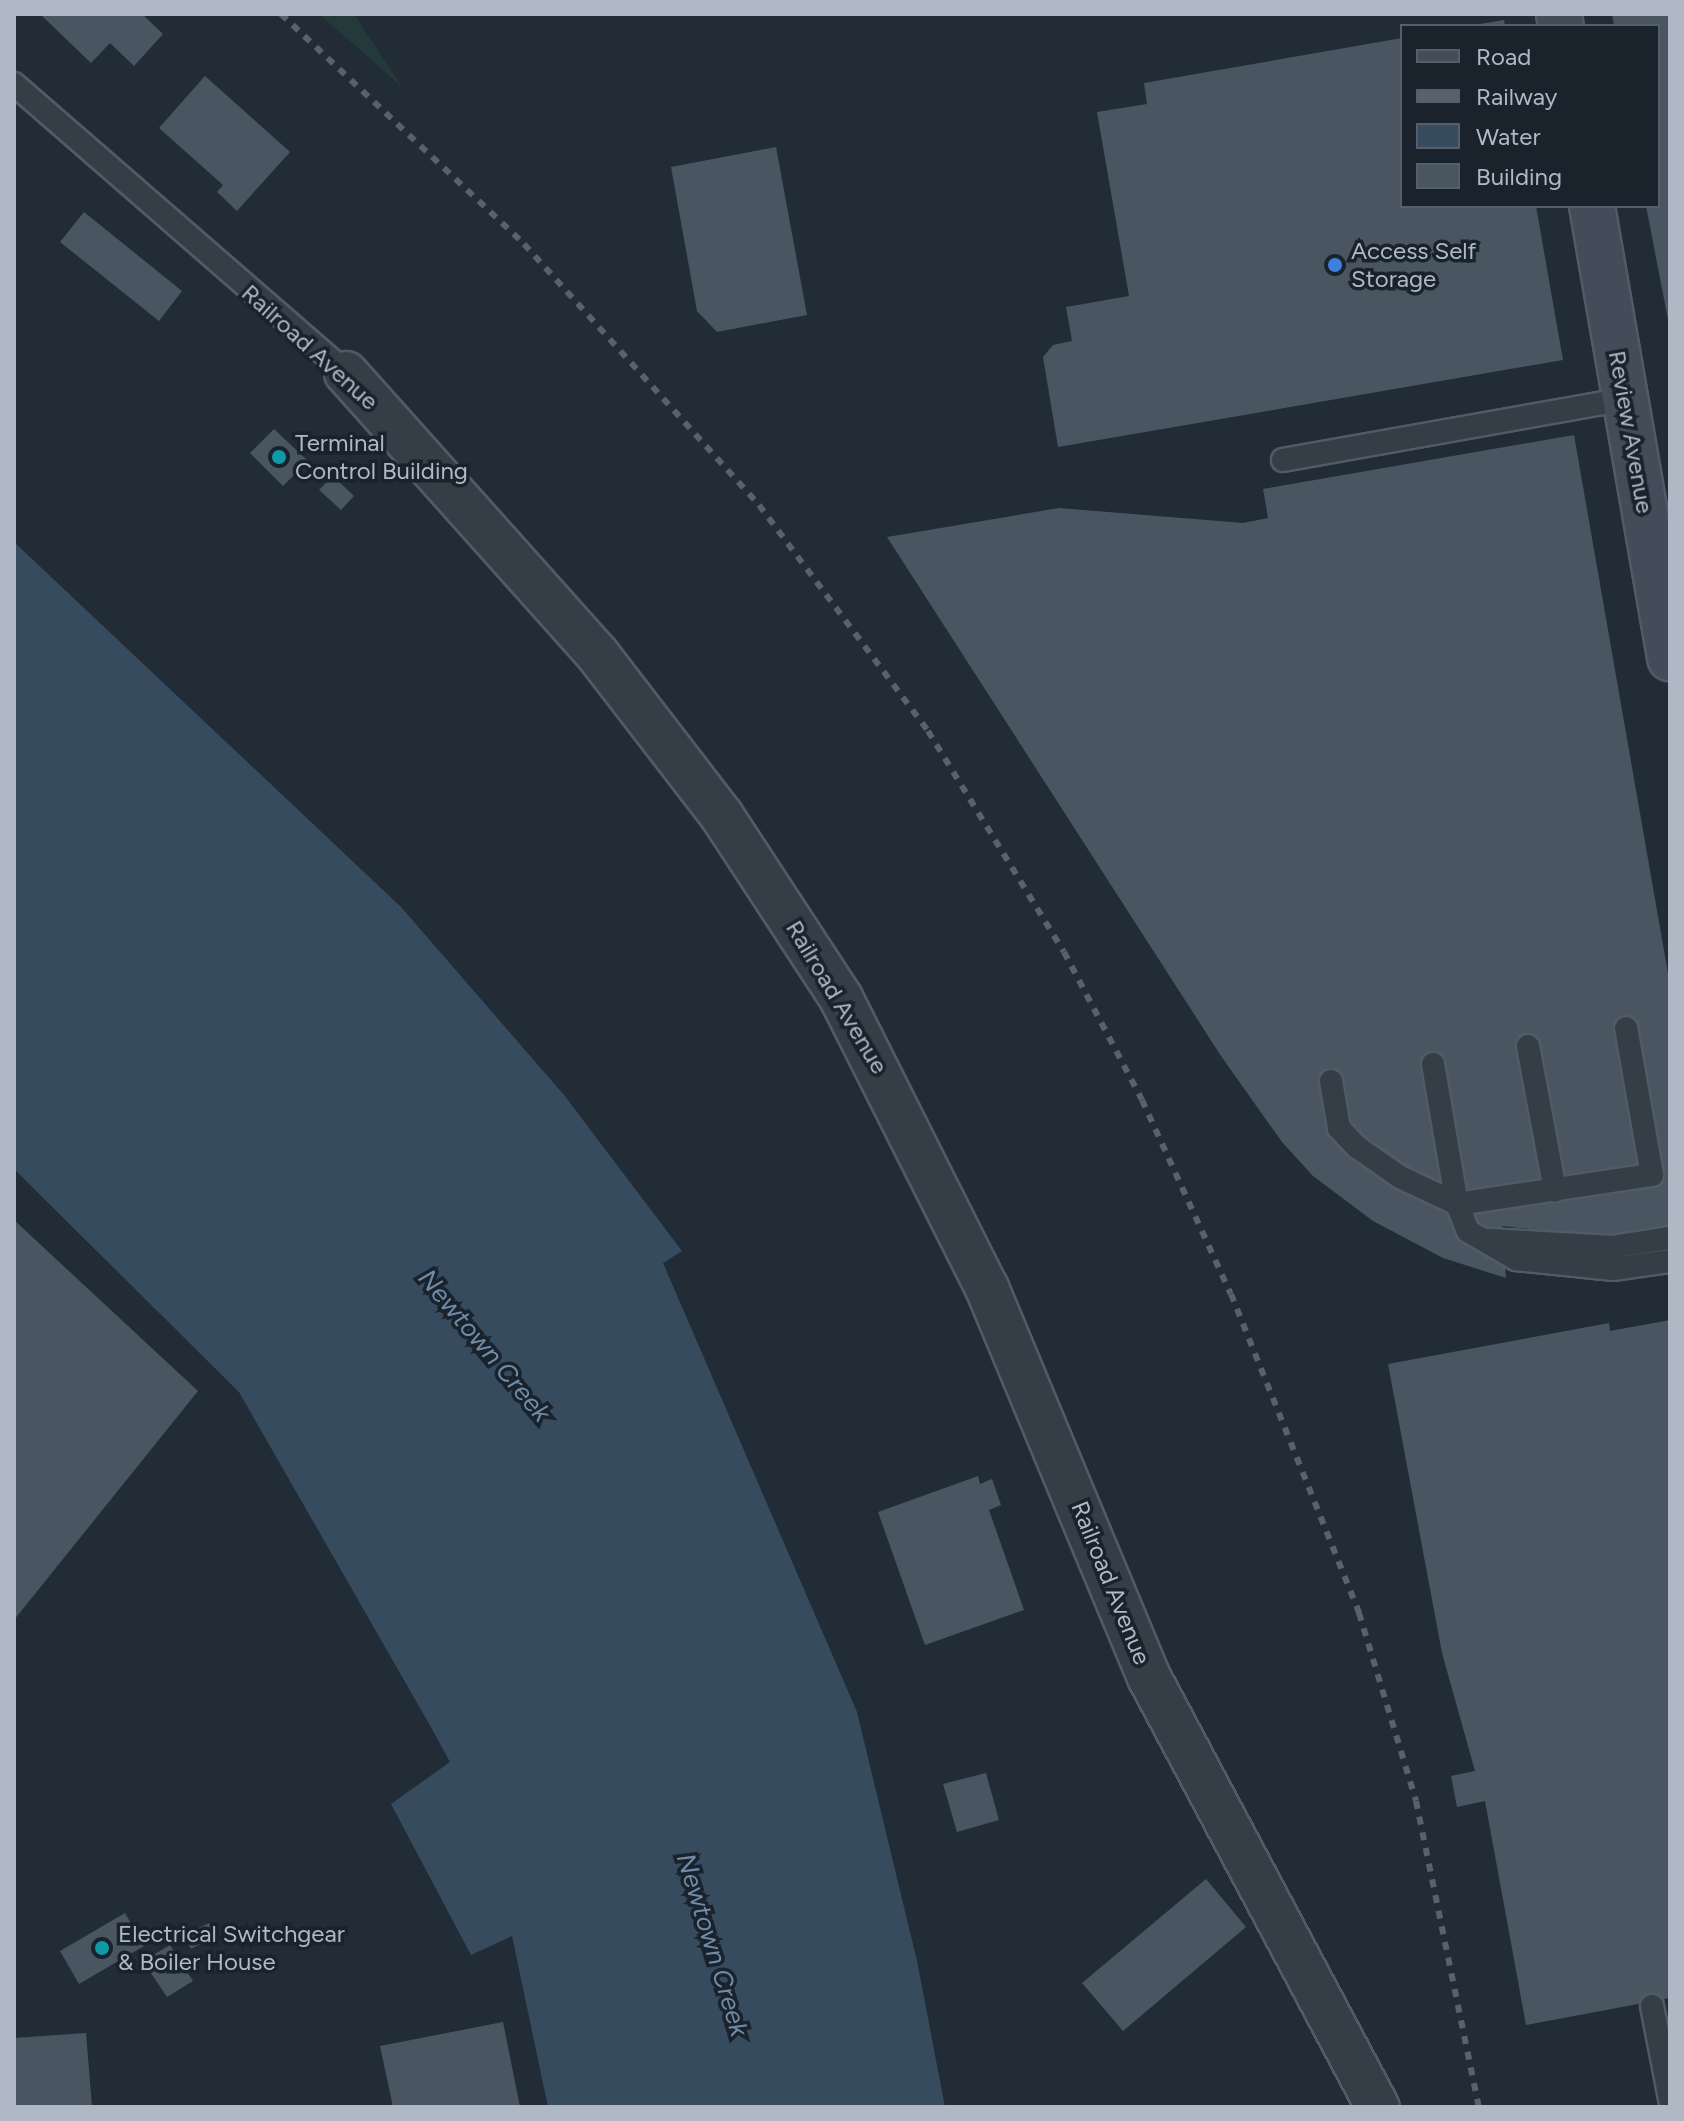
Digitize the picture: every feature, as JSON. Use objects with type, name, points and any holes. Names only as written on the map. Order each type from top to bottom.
[{"type":"main road","name":"Review Avenue","points":[[1592,208],[1670,658]]},
{"type":"street","name":"Railroad Avenue","points":[[346,373],[598,655],[722,816],[841,998],[898,1101],[987,1288],[1149,1677],[1378,2107]]},
{"type":"lane","name":"Railroad Avenue","points":[[14,84],[346,373]]},
{"type":"lane","points":[[1283,460],[1625,399]]},
{"type":"lane","points":[[1331,1081],[1339,1128],[1357,1147],[1400,1177],[1457,1204],[1652,1175],[1626,1028]]},
{"type":"lane","points":[[1528,1046],[1555,1190]]},
{"type":"lane","points":[[1433,1064],[1457,1204],[1468,1231],[1489,1240],[1516,1259],[1613,1269],[1670,1261]]},
{"type":"lane","points":[[1489,1240],[1612,1247],[1670,1238]]},
{"type":"lane","points":[[1652,2006],[1670,2099]]},
{"type":"green space","points":[[319,14],[354,14],[402,87]]},
{"type":"water","name":"Newtown Creek","points":[[14,542],[401,907],[564,1095],[682,1251],[663,1263],[857,1712],[917,1961],[945,2107],[548,2107],[512,1936],[471,1955],[391,1804],[450,1762],[432,1729],[239,1392],[14,1169]]},
{"type":"building","points":[[40,14],[142,14],[163,34],[134,66],[110,43],[91,63]]},
{"type":"building","points":[[1612,14],[1670,14],[1670,330],[1646,208],[1660,208],[1660,24],[1614,24]]},
{"type":"building","points":[[1504,20],[1505,24],[1480,24]]},
{"type":"building","name":"Access Self Storage","points":[[1400,38],[1400,208],[1536,208],[1563,360],[1058,447],[1043,357],[1053,345],[1072,341],[1066,307],[1129,296],[1097,112],[1147,104],[1144,83]]},
{"type":"building","points":[[205,76],[290,152],[237,211],[217,192],[223,185],[159,128]]},
{"type":"building","points":[[776,147],[807,315],[717,332],[697,311],[671,167]]},
{"type":"building","points":[[84,212],[182,291],[159,321],[60,242]]},
{"type":"building","name":"Terminal Control Building","points":[[274,429],[308,461],[283,486],[250,453]]},
{"type":"building","points":[[1574,435],[1670,985],[1670,1227],[1606,1238],[1502,1226],[1506,1278],[1443,1258],[1373,1221],[1313,1176],[1282,1142],[1221,1056],[887,537],[1059,508],[1243,523],[1268,518],[1263,489]]},
{"type":"building","points":[[333,476],[354,496],[341,510],[319,490]]},
{"type":"building","points":[[14,1220],[198,1391],[14,1620]]},
{"type":"building","points":[[1670,1320],[1670,1998],[1526,2025],[1485,1801],[1457,1807],[1451,1776],[1475,1771],[1442,1653],[1388,1364],[1609,1323],[1610,1331]]},
{"type":"building","points":[[978,1476],[980,1484],[992,1479],[1001,1505],[989,1510],[1024,1610],[925,1645],[878,1512]]},
{"type":"building","points":[[986,1773],[999,1820],[957,1832],[943,1784]]},
{"type":"building","points":[[1206,1879],[1246,1927],[1123,2031],[1082,1983]]},
{"type":"building","name":"Electrical Switchgear & Boiler House","points":[[125,1913],[144,1946],[79,1984],[60,1951]]},
{"type":"building","points":[[209,1923],[216,1935],[191,1949],[184,1935]]},
{"type":"building","points":[[170,1945],[193,1981],[167,1997],[143,1961]]},
{"type":"building","points":[[503,2022],[520,2107],[393,2107],[380,2046]]},
{"type":"building","points":[[86,2033],[92,2107],[14,2107],[14,2038]]},
{"type":"railway","points":[[281,14],[524,244],[759,505],[928,731],[1064,952],[1142,1100],[1231,1294],[1359,1613],[1416,1801],[1479,2107]]},
{"type":"place","name":"Access Self Storage","points":[[1335,265]]},
{"type":"place","name":"Terminal Control Building","points":[[279,457]]},
{"type":"place","name":"Electrical Switchgear & Boiler House","points":[[102,1948]]}]
